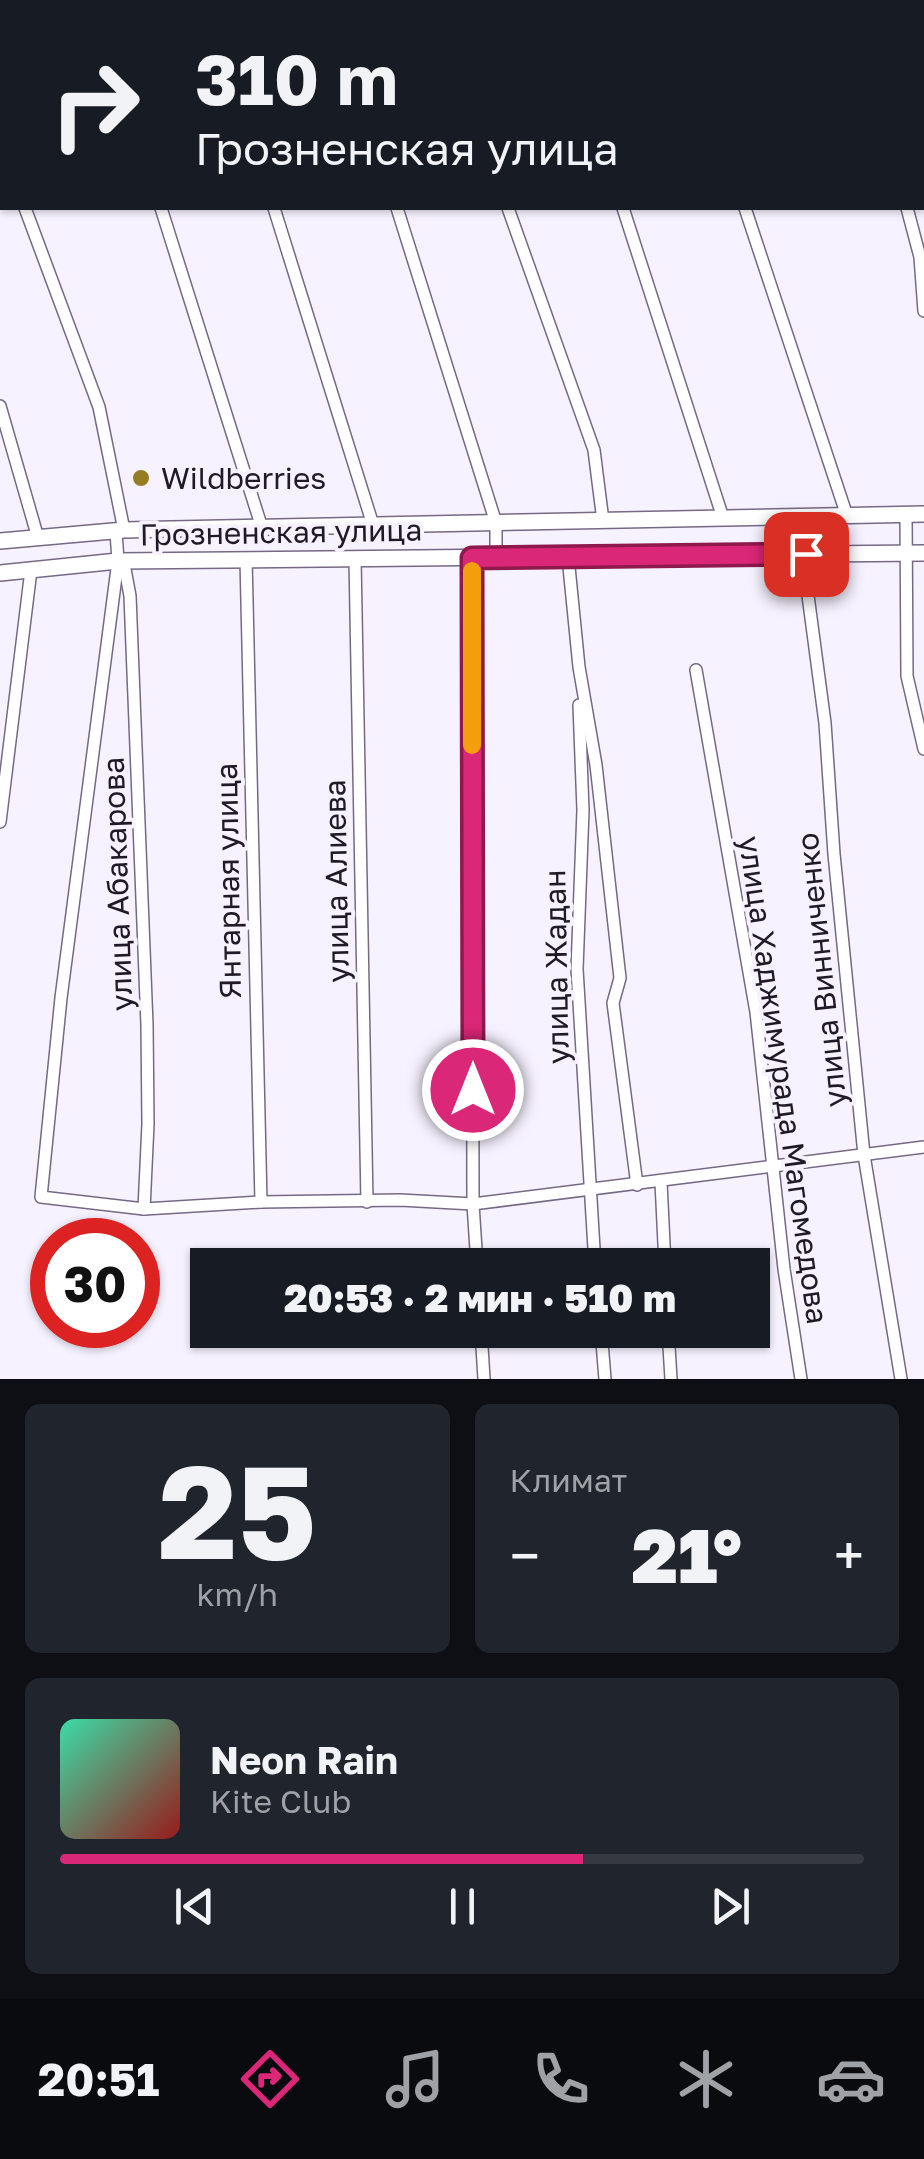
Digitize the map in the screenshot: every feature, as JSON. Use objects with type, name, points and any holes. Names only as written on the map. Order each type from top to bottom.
[{"type":"street","points":[[26,210],[98,406],[120,531],[61,998],[41,1197],[144,1209],[261,1202],[473,1204],[924,1147]]},
{"type":"street","points":[[162,210],[262,528]]},
{"type":"street","points":[[275,210],[373,526]]},
{"type":"street","points":[[397,210],[496,523],[496,558]]},
{"type":"street","points":[[509,210],[594,450],[603,521]]},
{"type":"street","points":[[625,210],[723,518]]},
{"type":"street","points":[[746,210],[847,516]]},
{"type":"street","points":[[908,210],[920,257],[924,311]]},
{"type":"street","points":[[0,406],[38,538]]},
{"type":"street","points":[[906,514],[907,676],[924,749]]},
{"type":"street","name":"Грозненская улица","points":[[0,541],[120,531],[924,514]]},
{"type":"street","name":"улица Винниченко","points":[[806,554],[804,573],[824,724],[864,1155],[901,1379]]},
{"type":"street","name":"Грозненская улица","points":[[0,573],[118,561],[924,554]]},
{"type":"street","points":[[568,557],[620,978],[613,1003],[637,1184]]},
{"type":"street","name":"улица Алиева","points":[[356,558],[367,1202]]},
{"type":"street","points":[[472,558],[476,1248]]},
{"type":"street","name":"Янтарная улица","points":[[246,560],[261,1202]]},
{"type":"street","name":"улица Абакарова","points":[[118,561],[125,568],[130,596],[140,781],[148,1124],[144,1209]]},
{"type":"street","points":[[0,822],[31,570]]},
{"type":"street","name":"улица Жадан","points":[[579,667],[583,810],[576,970],[593,1248]]},
{"type":"street","name":"улица Хаджимурада Магомедова","points":[[696,670],[756,1012],[800,1379]]},
{"type":"street","points":[[0,728],[14,727]]},
{"type":"street","points":[[661,1182],[664,1248]]},
{"type":"street","points":[[482,1348],[484,1379]]},
{"type":"street","points":[[602,1348],[605,1379]]},
{"type":"street","points":[[669,1348],[671,1379]]},
{"type":"slow traffic","points":[[472,571],[472,745]]},
{"type":"place","name":"Wildberries","points":[[141,478]]},
{"type":"route","points":[[473,1090],[472,558],[806,554]]}]
